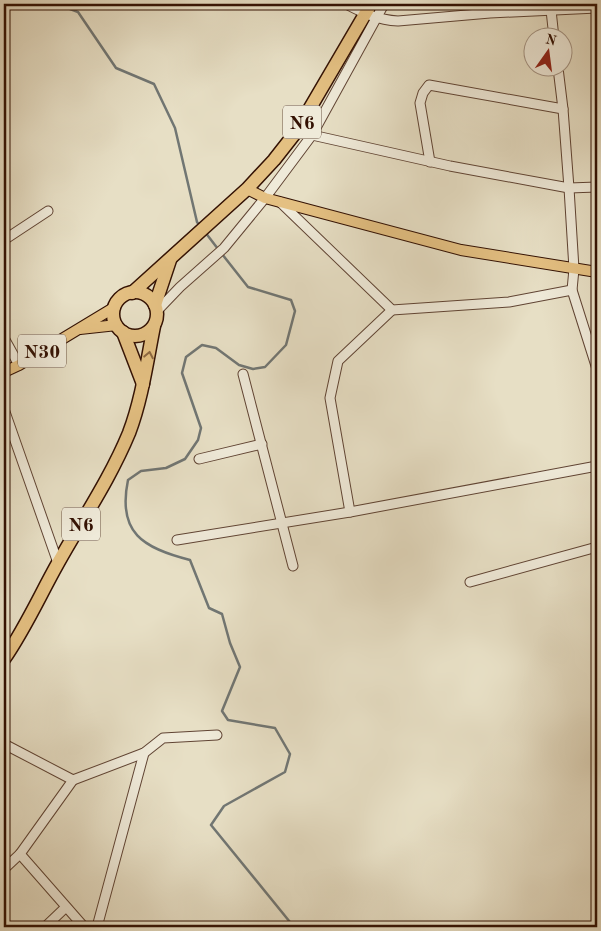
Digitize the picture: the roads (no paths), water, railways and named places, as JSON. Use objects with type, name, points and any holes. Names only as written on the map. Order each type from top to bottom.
[{"type":"highway","name":"N6","points":[[115,307],[119,300],[125,295],[132,293],[247,189],[274,160],[296,132],[371,12]]},
{"type":"highway","name":"N6","points":[[4,659],[108,478],[130,431],[143,384],[156,308],[170,258]]},
{"type":"highway","points":[[132,293],[146,295],[156,308]]},
{"type":"highway","points":[[115,307],[114,320],[120,329],[143,384]]},
{"type":"highway","points":[[120,329],[132,336],[142,335],[154,326]]},
{"type":"main road","points":[[247,189],[265,198],[461,250],[597,272]]},
{"type":"main road","name":"N30","points":[[4,372],[19,365],[115,307]]},
{"type":"main road","name":"N30","points":[[79,329],[120,329]]},
{"type":"street","points":[[346,4],[398,21],[597,8]]},
{"type":"street","points":[[156,308],[224,248],[265,198],[312,135],[371,12],[384,4]]},
{"type":"street","points":[[551,10],[553,28]]},
{"type":"street","points":[[559,78],[574,269],[572,290],[597,369]]},
{"type":"street","points":[[430,162],[420,103],[423,93],[429,85],[563,108]]},
{"type":"street","points":[[312,135],[430,162],[569,188],[597,187]]},
{"type":"street","points":[[280,202],[392,310]]},
{"type":"street","points":[[4,240],[48,211]]},
{"type":"street","points":[[350,512],[330,398],[338,360],[392,310],[509,302],[572,290]]},
{"type":"street","points":[[4,338],[19,365]]},
{"type":"street","points":[[244,374],[293,566]]},
{"type":"street","points":[[4,409],[58,563]]},
{"type":"street","points":[[199,459],[262,444]]},
{"type":"street","points":[[177,540],[350,512],[597,466]]},
{"type":"street","points":[[470,582],[597,547]]},
{"type":"street","points":[[4,869],[20,854],[73,780],[144,753],[163,738],[217,735]]},
{"type":"street","points":[[4,744],[73,780]]},
{"type":"street","points":[[97,927],[144,753]]},
{"type":"street","points":[[20,854],[84,927]]},
{"type":"street","points":[[45,927],[66,907]]},
{"type":"waterway","points":[[57,4],[78,12],[116,68],[154,84],[175,128],[197,222],[200,226]]},
{"type":"waterway","points":[[205,232],[218,249]]},
{"type":"waterway","points":[[222,254],[248,287],[291,300],[295,311],[286,345],[265,367],[253,369],[239,365],[216,348],[202,345],[186,357],[182,373],[201,428],[198,440],[185,459],[166,468],[141,471],[128,480],[126,513],[130,525],[137,535],[147,543],[159,550],[190,560],[209,608],[222,614],[230,643],[240,667],[222,711],[228,720],[275,728],[290,754],[285,772],[224,806],[211,825],[294,927]]}]
